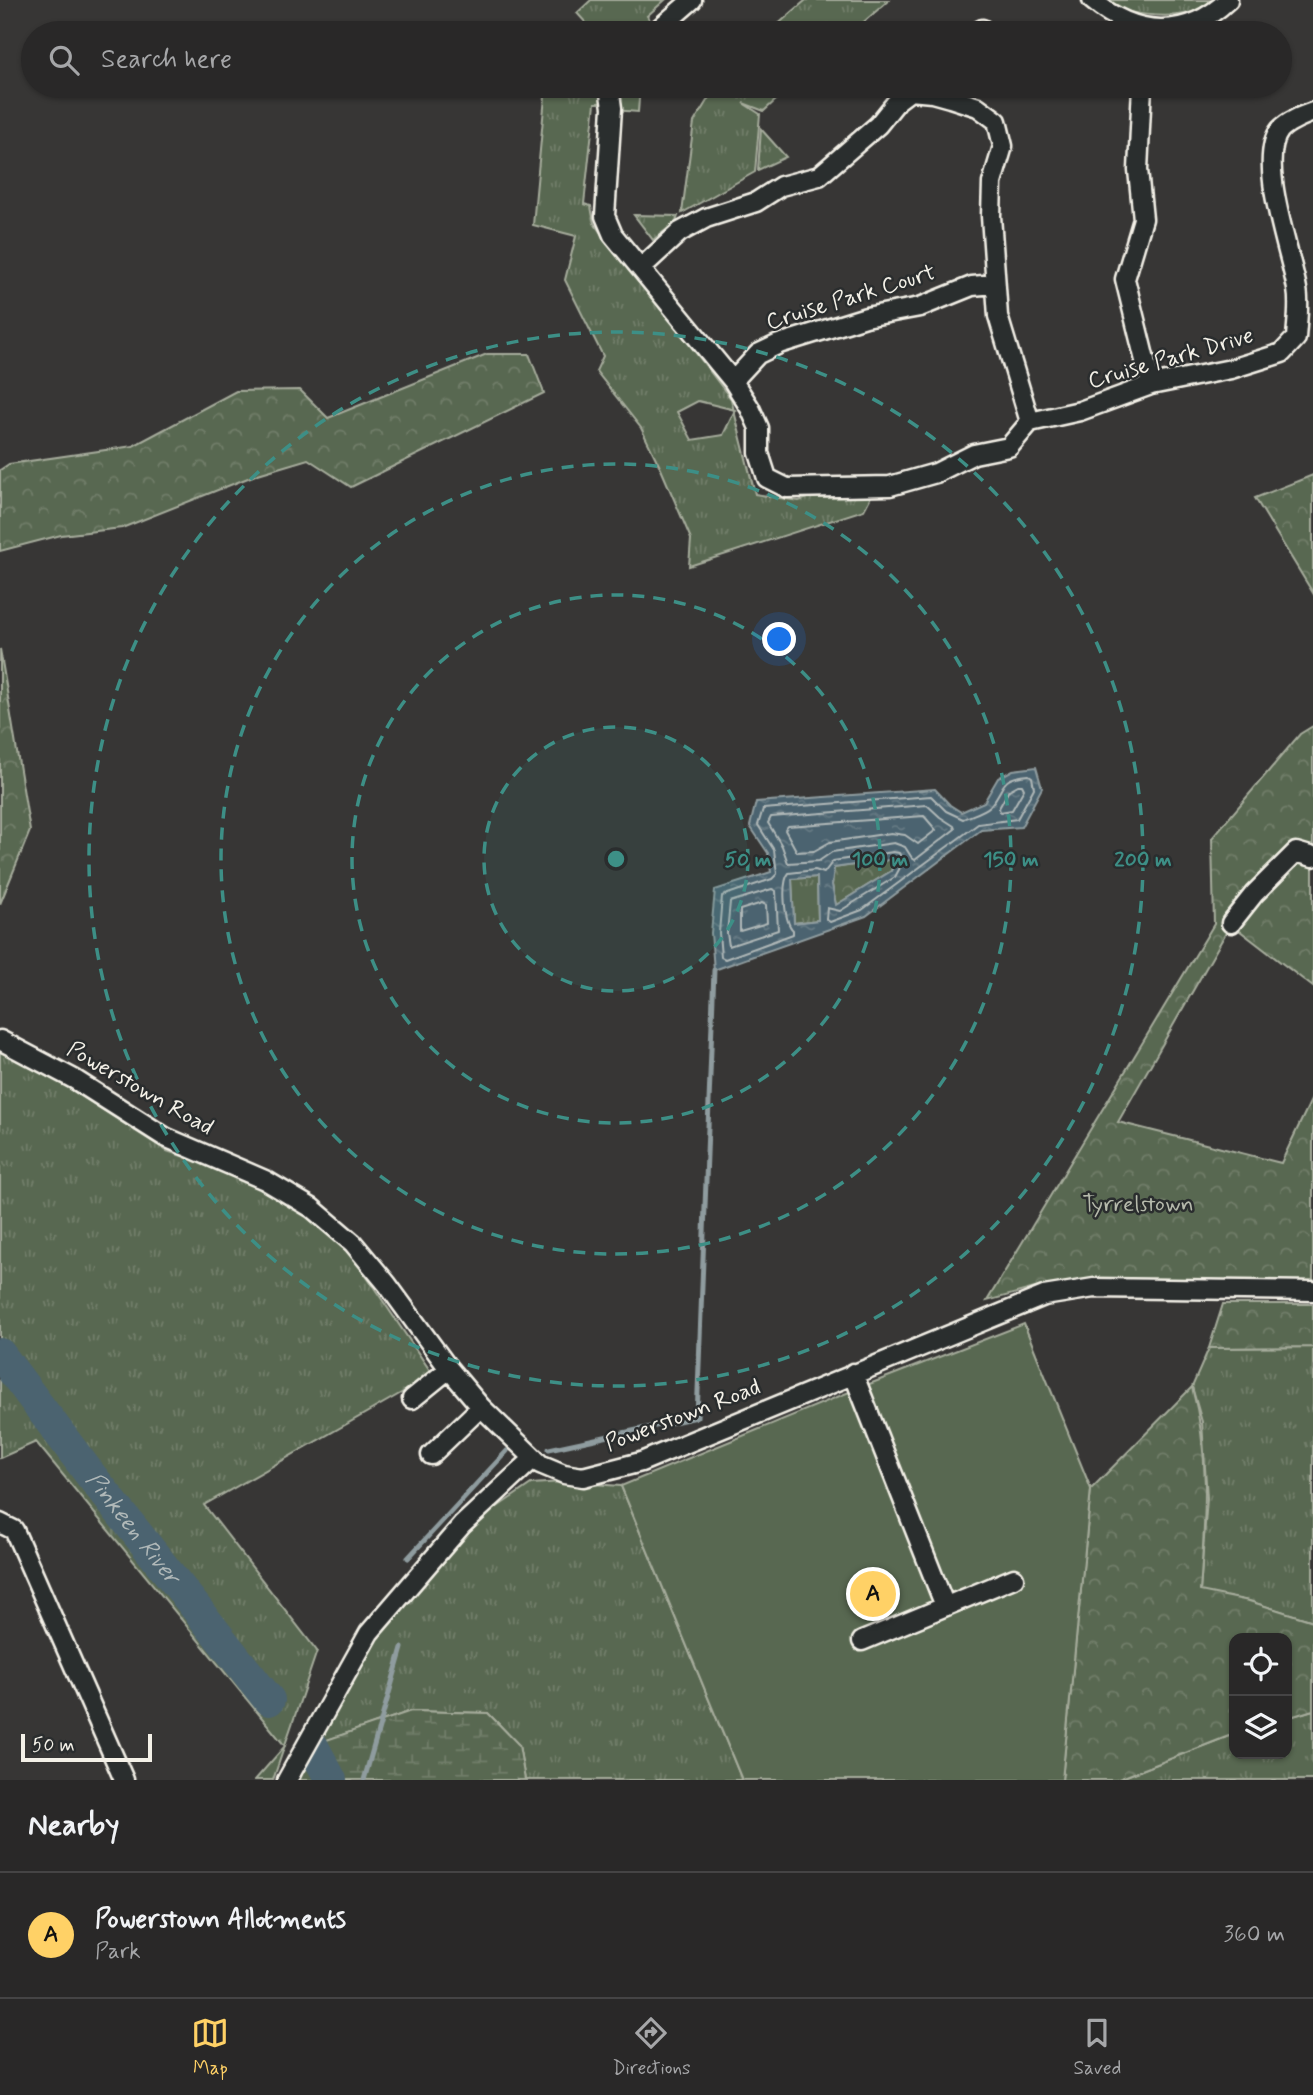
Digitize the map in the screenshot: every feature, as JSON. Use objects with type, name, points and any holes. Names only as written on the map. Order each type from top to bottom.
[{"type":"street","points":[[668,21],[692,0]]},
{"type":"street","points":[[1092,0],[1123,21]]},
{"type":"street","points":[[1199,21],[1228,0]]},
{"type":"street","points":[[611,98],[605,216],[613,235],[733,381],[759,428],[759,453],[766,478],[787,488],[890,486],[936,473],[974,454],[1009,447],[1030,422],[998,316],[991,216],[992,183],[1003,146],[997,121],[978,107],[955,98]]},
{"type":"street","points":[[640,268],[680,233],[706,218],[756,202],[781,186],[819,176],[878,125],[901,98]]},
{"type":"street","points":[[1141,98],[1138,170],[1143,219],[1125,279],[1151,385]]},
{"type":"street","name":"Cruise Park Drive","points":[[1030,422],[1080,411],[1151,385],[1231,369],[1282,353],[1296,338],[1298,291],[1273,186],[1272,151],[1279,131],[1313,111]]},
{"type":"street","name":"Cruise Park Court","points":[[733,381],[758,354],[779,344],[866,317],[920,307],[972,286],[995,284]]},
{"type":"street","points":[[1231,923],[1254,894],[1304,855],[1313,841]]},
{"type":"street","name":"Powerstown Road","points":[[0,1040],[74,1079],[165,1137],[265,1180],[312,1208],[354,1243],[449,1370],[481,1407],[540,1464],[564,1474],[583,1477],[641,1462],[1044,1296],[1094,1289],[1313,1291]]},
{"type":"street","points":[[411,1399],[449,1370]]},
{"type":"street","points":[[853,1373],[945,1606]]},
{"type":"street","points":[[431,1455],[481,1407]]},
{"type":"street","points":[[287,1780],[369,1633],[462,1525],[534,1458]]},
{"type":"street","points":[[0,1523],[14,1530],[124,1780]]},
{"type":"street","points":[[862,1641],[1014,1578]]},
{"type":"green space","points":[[591,0],[665,0],[647,16],[649,21],[584,21],[577,13]]},
{"type":"green space","points":[[806,0],[889,0],[865,21],[782,21]]},
{"type":"green space","points":[[1103,0],[1212,0],[1193,12],[1146,15],[1121,10]]},
{"type":"green space","points":[[545,98],[600,98],[601,103],[595,103],[584,204],[591,206],[594,223],[611,248],[731,399],[734,410],[698,401],[677,412],[692,440],[723,435],[734,412],[755,494],[799,501],[873,493],[864,510],[689,566],[691,539],[661,469],[641,428],[596,371],[603,356],[565,280],[576,236],[533,225]]},
{"type":"green space","points":[[615,98],[639,98],[638,112],[614,110]]},
{"type":"green space","points":[[709,98],[778,98],[764,111],[743,103],[760,114],[755,172],[682,213],[694,122]]},
{"type":"green space","points":[[761,129],[786,157],[758,170]]},
{"type":"green space","points":[[634,215],[678,216],[676,222],[653,240]]},
{"type":"green space","points":[[487,354],[529,354],[544,393],[351,487],[308,459],[258,474],[122,528],[61,535],[0,551],[0,470],[9,464],[133,446],[236,391],[300,390],[328,418]]},
{"type":"green space","points":[[1313,475],[1313,593],[1255,498]]},
{"type":"green space","points":[[0,649],[30,831],[0,904]]},
{"type":"green space","name":"Tyrrelstown","points":[[1313,726],[1313,987],[1231,924],[1118,1122],[1281,1163],[1313,1096],[1313,1286],[1219,1286],[1115,1279],[1035,1288],[987,1301],[1214,924],[1212,838],[1300,734]]},
{"type":"green space","points":[[897,858],[891,871],[836,905],[832,885],[834,868]]},
{"type":"green space","points":[[817,877],[818,920],[794,923],[792,879]]},
{"type":"green space","points":[[0,1044],[167,1151],[265,1183],[315,1217],[350,1252],[433,1375],[204,1505],[317,1651],[285,1746],[36,1442],[0,1458]]},
{"type":"green space","points":[[1223,1304],[1313,1304],[1313,1347],[1209,1348]]},
{"type":"green space","points":[[1024,1324],[1091,1489],[1062,1780],[742,1780],[621,1486],[859,1388]]},
{"type":"green space","points":[[1313,1347],[1313,1621],[1249,1601],[1200,1592],[1207,1498],[1202,1422],[1192,1387],[1209,1348]]},
{"type":"green space","points":[[1192,1387],[1202,1439],[1205,1489],[1200,1591],[1249,1601],[1313,1621],[1313,1710],[1292,1716],[1292,1633],[1229,1633],[1229,1736],[1116,1780],[1062,1780],[1091,1489]]},
{"type":"green space","points":[[563,1482],[621,1486],[742,1780],[525,1780],[519,1745],[488,1713],[411,1711],[313,1745],[332,1780],[300,1780],[312,1745],[375,1634],[445,1551],[490,1512],[531,1484]]},
{"type":"green space","points":[[1313,1710],[1313,1780],[1116,1780],[1229,1736],[1229,1759],[1292,1759],[1292,1716]]},
{"type":"green space","points":[[411,1711],[488,1713],[519,1745],[525,1780],[332,1780],[312,1745]]},
{"type":"green space","points":[[284,1747],[273,1780],[255,1780]]},
{"type":"water","points":[[1036,767],[1042,788],[1021,827],[981,830],[866,916],[714,970],[711,933],[715,890],[771,872],[768,853],[750,826],[756,802],[935,789],[961,812],[984,802],[998,778],[1013,770]],"holes":[[[896,859],[891,871],[836,905],[832,885],[834,868]],[[817,877],[818,920],[794,923],[792,879]]]},
{"type":"waterway","points":[[549,1449],[697,1417],[714,970]]},
{"type":"waterway","name":"Pinkeen River","points":[[0,1354],[89,1473],[269,1700]]},
{"type":"waterway","points":[[408,1558],[507,1451]]},
{"type":"waterway","points":[[364,1780],[402,1648]]},
{"type":"waterway","name":"Pinkeen River","points":[[312,1745],[331,1780]]},
{"type":"place","name":"Powerstown Allotments","points":[[873,1594]]}]
